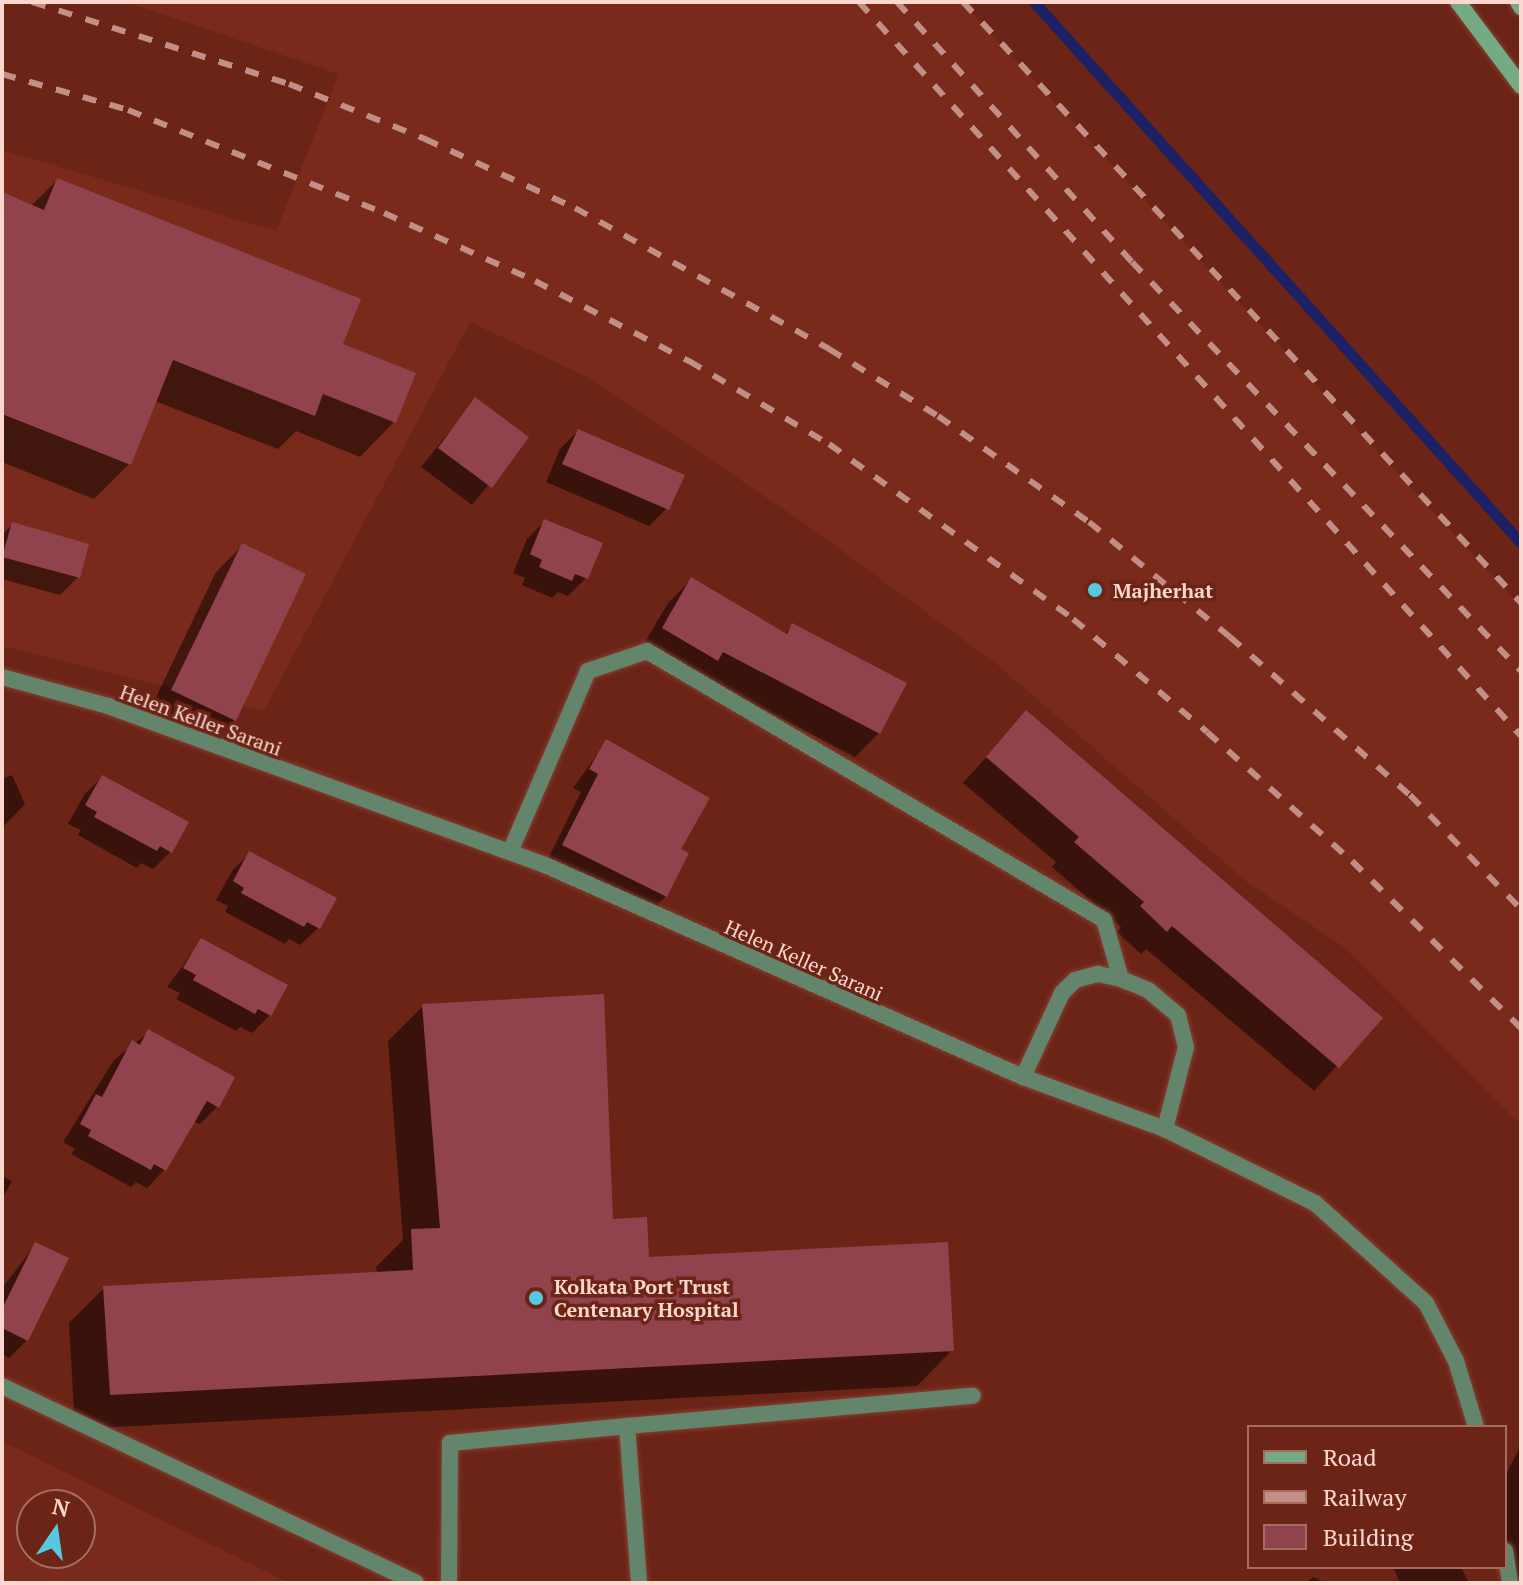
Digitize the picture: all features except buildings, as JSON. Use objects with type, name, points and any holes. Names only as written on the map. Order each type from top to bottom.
[{"type":"main road","points":[[1458,2],[1521,86]]},
{"type":"street","points":[[510,852],[588,671],[647,651],[1104,920],[1121,979]]},
{"type":"street","name":"Helen Keller Sarani","points":[[2,677],[108,706],[510,852],[1023,1077],[1165,1129],[1315,1203],[1426,1303],[1456,1361],[1475,1425]]},
{"type":"street","points":[[1023,1077],[1062,993],[1075,980],[1098,974],[1121,979],[1148,990],[1178,1015],[1186,1047],[1165,1129]]},
{"type":"street","points":[[2,1386],[416,1583]]},
{"type":"street","points":[[449,1583],[450,1443],[973,1396]]},
{"type":"street","points":[[627,1426],[639,1583]]},
{"type":"shaded area","points":[[125,2],[962,2],[1521,607],[1521,1125],[1344,947],[1247,882],[999,666],[807,525],[587,377],[470,322],[264,711],[2,646],[2,150],[276,231],[339,74]]},
{"type":"shaded area","points":[[2,1441],[289,1583],[2,1583]]},
{"type":"waterway","points":[[1034,2],[1521,543]]},
{"type":"railway","points":[[32,2],[289,84],[425,139],[575,208],[829,349],[938,416],[1089,522],[1230,637],[1410,795],[1521,909]]},
{"type":"railway","points":[[859,2],[1521,736]]},
{"type":"railway","points":[[897,2],[1132,262],[1521,671]]},
{"type":"railway","points":[[963,2],[1521,603]]},
{"type":"railway","points":[[2,74],[128,110],[384,213],[535,281],[689,361],[829,444],[1073,619],[1207,732],[1352,861],[1521,1028]]},
{"type":"place","name":"Majherhat","points":[[1095,590]]},
{"type":"place","name":"Kolkata Port Trust Centenary Hospital","points":[[536,1298]]}]
